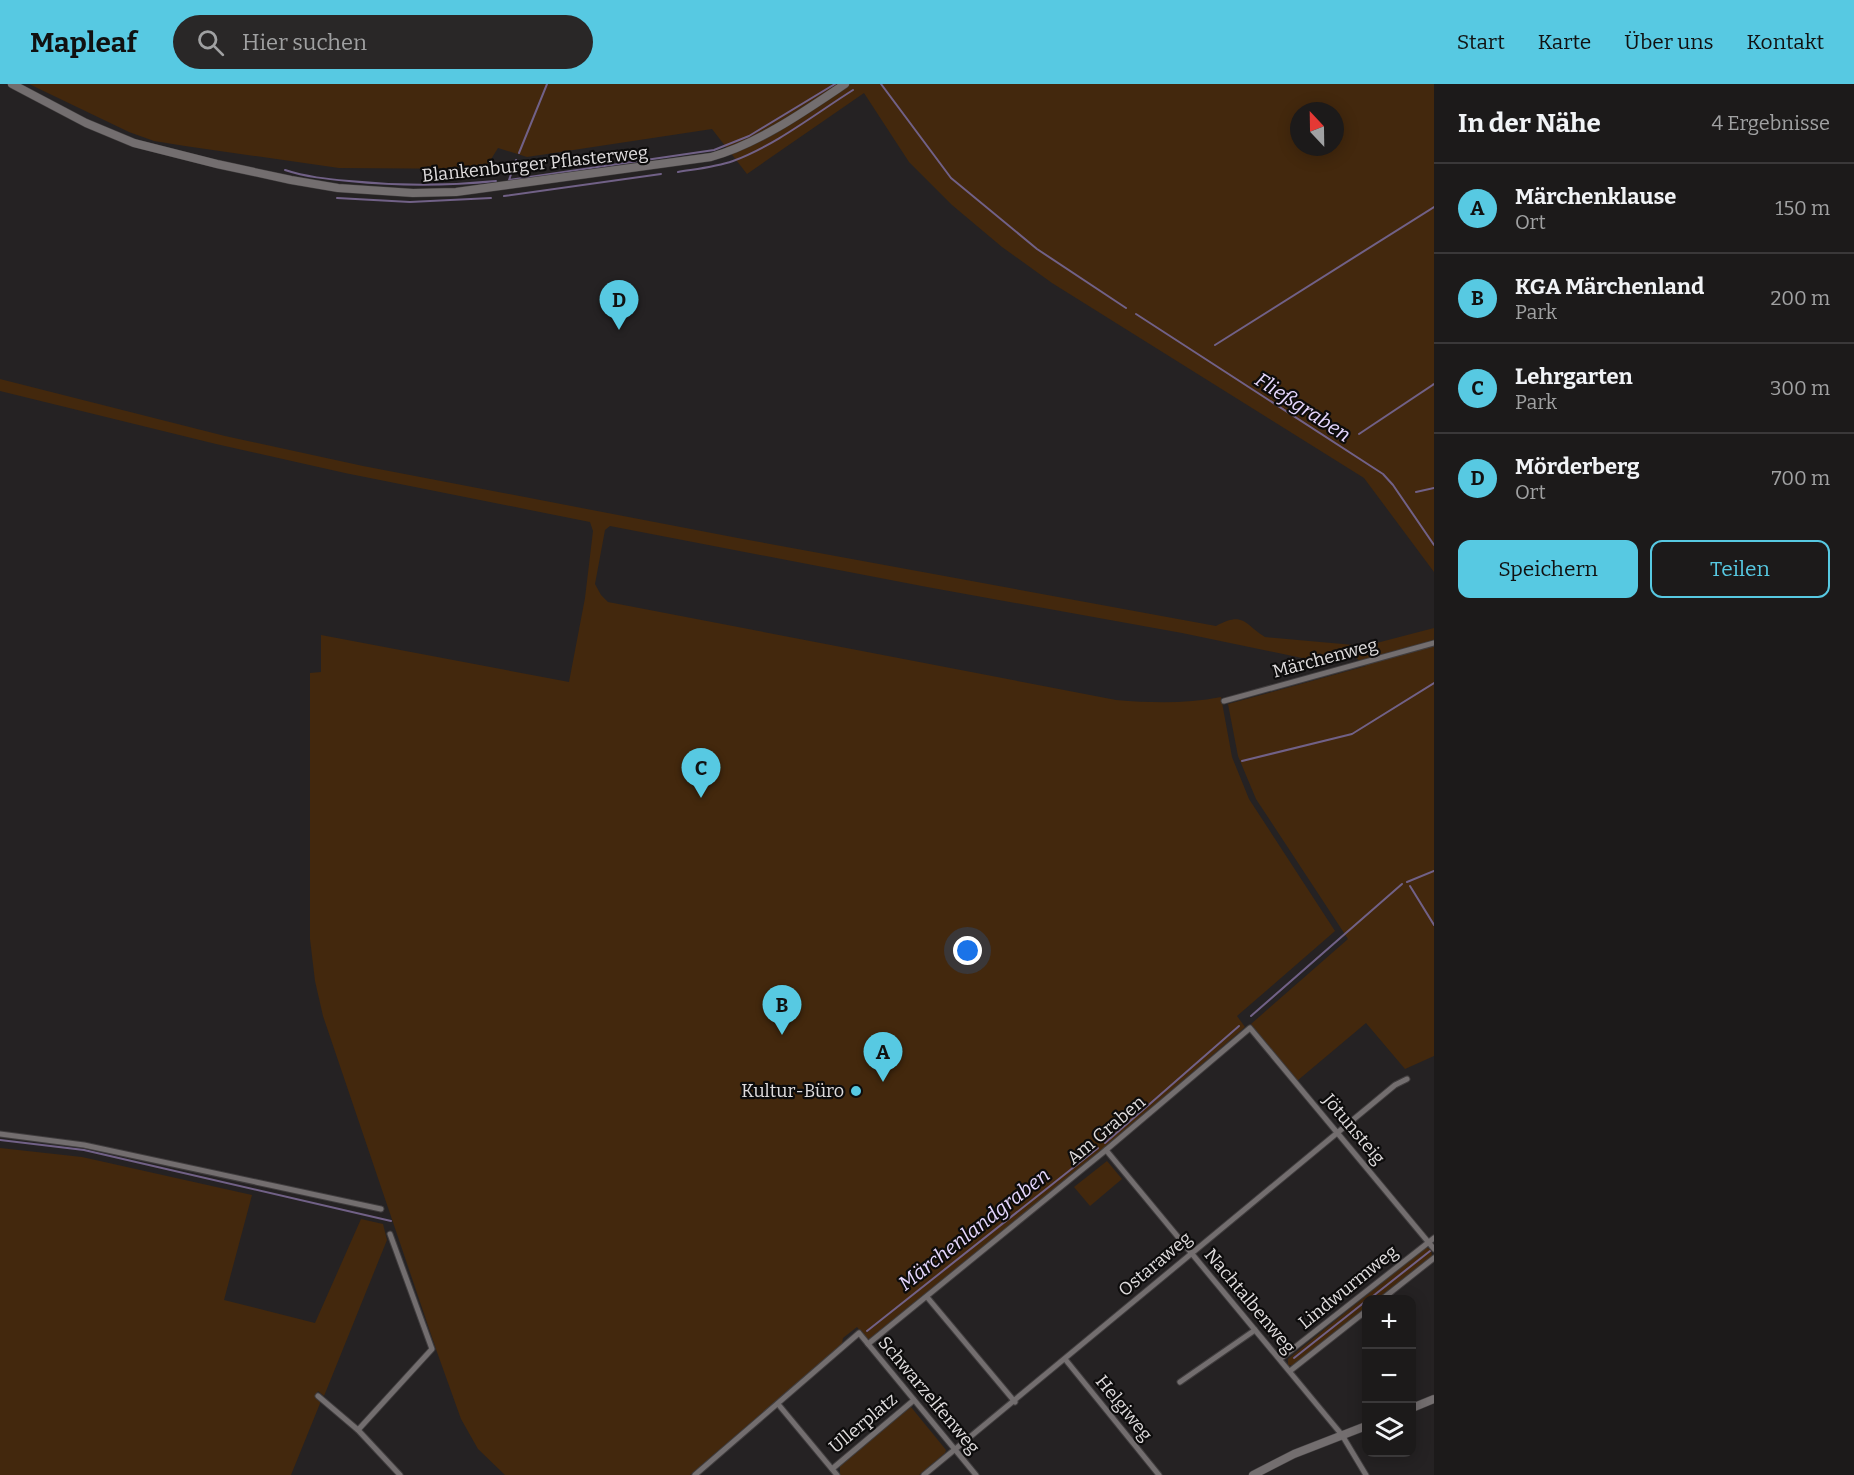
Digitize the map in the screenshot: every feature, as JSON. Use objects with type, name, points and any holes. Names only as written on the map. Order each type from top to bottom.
[{"type":"main road","name":"Blankenburger Pflasterweg","points":[[12,84],[105,132],[163,152],[307,183],[412,193],[490,188],[711,157],[734,150],[763,135],[845,84]]},
{"type":"main road","points":[[1416,1406],[1434,1399]]},
{"type":"main road","points":[[1253,1475],[1294,1454],[1362,1428]]},
{"type":"street","name":"Märchenweg","points":[[1224,701],[1434,643]]},
{"type":"street","name":"Jötunsteig","points":[[1250,1028],[1434,1249]]},
{"type":"street","name":"Am Graben","points":[[868,1344],[1106,1150],[1250,1028]]},
{"type":"street","name":"Ostaraweg","points":[[924,1475],[1015,1402],[1395,1085],[1407,1079]]},
{"type":"street","points":[[0,1134],[84,1145],[381,1209]]},
{"type":"street","name":"Nachtalbenweg","points":[[1106,1150],[1342,1435],[1366,1475]]},
{"type":"street","points":[[358,1430],[432,1348],[390,1234]]},
{"type":"street","name":"Lindwurmweg","points":[[1281,1359],[1434,1238]]},
{"type":"street","name":"Lindwurmweg","points":[[1386,1295],[1434,1258]]},
{"type":"street","points":[[927,1297],[1015,1402]]},
{"type":"street","name":"Lindwurmweg","points":[[1290,1371],[1362,1314]]},
{"type":"street","points":[[1180,1382],[1256,1330]]},
{"type":"street","name":"Schwarzelfenweg","points":[[778,1404],[859,1333],[976,1475]]},
{"type":"street","name":"Helgiweg","points":[[1065,1359],[1159,1475]]},
{"type":"street","points":[[318,1396],[358,1430],[400,1475]]},
{"type":"street","name":"Ullerplatz","points":[[832,1469],[914,1400]]},
{"type":"street","points":[[695,1475],[778,1404],[837,1475]]},
{"type":"shaded area","points":[[29,84],[1434,84],[1434,572],[1364,478],[1052,283],[1002,247],[952,205],[909,162],[864,93],[747,174],[712,129],[527,157],[498,148],[485,169],[339,168],[154,141],[129,132]]},
{"type":"shaded area","points":[[0,379],[225,436],[363,466],[1216,626],[1238,619],[1265,637],[1365,646],[1434,628],[1434,1056],[1405,1069],[1366,1023],[1297,1081],[1251,1024],[1348,939],[1256,799],[1238,756],[1228,704],[1366,666],[1348,651],[1348,658],[1326,663],[1182,633],[610,526],[605,530],[595,584],[608,602],[1116,700],[1169,702],[1221,697],[1232,757],[1249,799],[1335,931],[1237,1016],[1245,1027],[1106,1147],[868,1340],[857,1327],[843,1338],[842,1344],[690,1475],[505,1475],[478,1449],[461,1419],[323,1016],[315,981],[310,939],[310,673],[321,672],[321,635],[569,682],[585,598],[593,531],[590,522],[345,473],[216,444],[0,391]]},
{"type":"shaded area","points":[[0,1148],[82,1157],[252,1195],[224,1300],[315,1323],[361,1219],[383,1224],[387,1240],[324,1396],[318,1391],[315,1397],[321,1401],[291,1475],[0,1475]]},
{"type":"shaded area","points":[[1107,1161],[1122,1179],[1090,1206],[1074,1187]]},
{"type":"shaded area","points":[[1426,1247],[1431,1250],[1432,1256],[1382,1295],[1367,1295]]},
{"type":"shaded area","points":[[1362,1299],[1362,1311],[1294,1366],[1288,1365],[1288,1359]]},
{"type":"shaded area","points":[[911,1407],[946,1450],[945,1453],[919,1475],[840,1475],[840,1464]]},
{"type":"waterway","points":[[519,153],[547,84]]},
{"type":"waterway","points":[[516,160],[509,180],[714,150],[749,136],[835,84]]},
{"type":"waterway","name":"Fließgraben","points":[[881,84],[951,178],[1037,249],[1126,308]]},
{"type":"waterway","points":[[678,172],[720,165],[765,147],[853,90]]},
{"type":"waterway","points":[[285,170],[325,178],[404,185],[496,181]]},
{"type":"waterway","points":[[504,196],[661,174]]},
{"type":"waterway","points":[[337,198],[410,202],[491,198]]},
{"type":"waterway","points":[[1215,345],[1434,207]]},
{"type":"waterway","name":"Fließgraben","points":[[1136,314],[1383,474],[1434,545]]},
{"type":"waterway","points":[[1359,434],[1434,384]]},
{"type":"waterway","points":[[1416,492],[1434,488]]},
{"type":"waterway","points":[[1242,761],[1352,734],[1434,683]]},
{"type":"waterway","name":"Märchenlandgraben","points":[[1407,882],[1434,871]]},
{"type":"waterway","name":"Märchenlandgraben","points":[[1251,1016],[1402,884]]},
{"type":"waterway","points":[[1410,886],[1434,925]]},
{"type":"waterway","name":"Märchenlandgraben","points":[[1105,1143],[1239,1026]]},
{"type":"waterway","points":[[0,1140],[84,1150],[391,1221]]},
{"type":"waterway","name":"Märchenlandgraben","points":[[867,1331],[1098,1148]]},
{"type":"waterway","points":[[1374,1295],[1430,1251]]},
{"type":"waterway","points":[[1294,1358],[1362,1304]]},
{"type":"place","name":"Mörderberg","points":[[619,330]]},
{"type":"place","name":"Lehrgarten","points":[[701,798]]},
{"type":"place","name":"KGA Märchenland","points":[[782,1035]]},
{"type":"place","name":"Märchenklause","points":[[883,1082]]},
{"type":"place","name":"Kultur-Büro","points":[[856,1091]]}]
